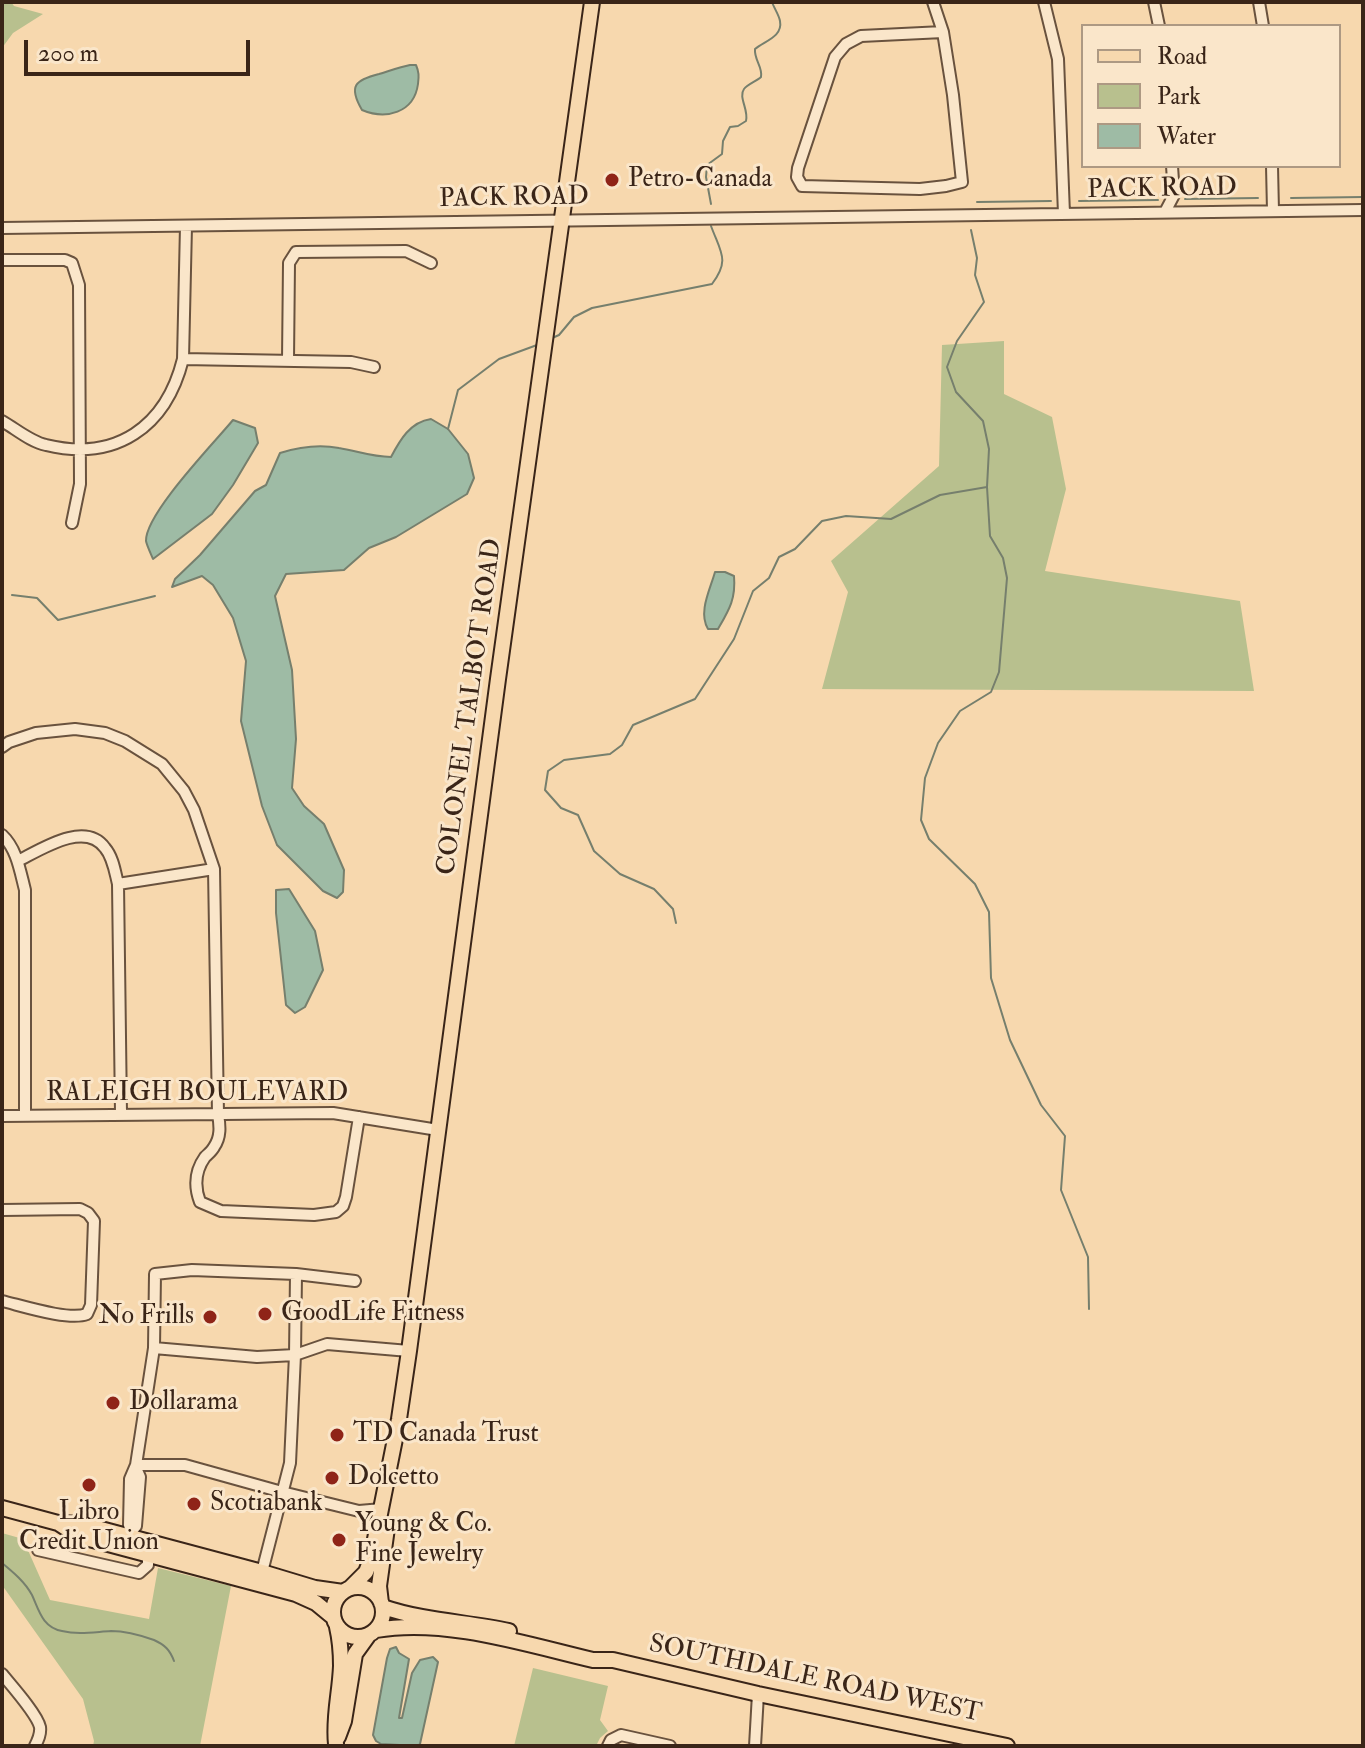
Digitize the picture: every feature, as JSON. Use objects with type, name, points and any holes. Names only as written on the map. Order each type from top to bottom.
[{"type":"main road","name":"COLONEL TALBOT ROAD","points":[[346,1590],[366,1572],[371,1559],[399,1419],[592,2]]},
{"type":"main road","name":"COLONEL TALBOT ROAD","points":[[382,1605],[379,1586],[398,1471],[399,1419]]},
{"type":"main road","points":[[2,1508],[58,1523],[82,1524],[132,1535],[315,1588],[366,1588],[374,1592],[382,1605],[383,1616],[355,1654],[344,1721],[336,1745]]},
{"type":"main road","points":[[58,1523],[78,1536],[296,1594],[316,1603],[350,1637],[359,1638],[372,1633]]},
{"type":"main road","points":[[336,1745],[334,1724],[341,1667],[333,1605],[346,1590]]},
{"type":"main road","name":"SOUTHDALE ROAD WEST","points":[[382,1605],[418,1617],[477,1624],[600,1653],[613,1660]]},
{"type":"main road","name":"SOUTHDALE ROAD WEST","points":[[372,1633],[398,1626],[433,1628],[513,1642],[593,1660],[613,1660],[1007,1746]]},
{"type":"street","points":[[933,2],[943,32],[962,182],[920,189],[802,186],[797,177],[798,168],[835,57],[846,44],[861,36],[943,32]]},
{"type":"street","points":[[1044,2],[1058,59],[1064,214]]},
{"type":"street","points":[[1154,2],[1159,24]]},
{"type":"street","points":[[1259,2],[1263,24]]},
{"type":"street","points":[[1165,212],[1174,195],[1172,168]]},
{"type":"street","points":[[1272,168],[1273,211]]},
{"type":"street","name":"PACK ROAD","points":[[2,228],[1363,210]]},
{"type":"street","points":[[2,421],[45,445],[79,449],[117,443],[147,426],[163,408],[183,359],[186,226]]},
{"type":"street","points":[[288,360],[289,263],[296,252],[406,251],[431,263]]},
{"type":"street","points":[[2,260],[65,260],[72,263],[79,285],[80,484],[72,523]]},
{"type":"street","points":[[183,359],[351,362],[374,367]]},
{"type":"street","points":[[2,747],[36,733],[75,729],[105,733],[125,741],[162,764],[184,791],[194,810],[214,869],[220,1128],[215,1146],[204,1159],[196,1179],[200,1202],[221,1211],[314,1215],[336,1212],[343,1206],[346,1197],[359,1117]]},
{"type":"street","points":[[2,835],[18,861],[25,890],[25,1115]]},
{"type":"street","points":[[18,861],[60,840],[77,836],[88,837],[104,845],[111,857],[118,884],[121,1113]]},
{"type":"street","points":[[118,884],[214,869]]},
{"type":"street","name":"RALEIGH BOULEVARD","points":[[2,1116],[333,1113],[438,1130]]},
{"type":"street","points":[[2,1210],[80,1209],[94,1221],[91,1305],[87,1314],[79,1317],[63,1315],[2,1301]]},
{"type":"street","points":[[38,1550],[139,1573],[148,1565],[148,1555],[132,1535],[136,1526],[140,1477],[136,1467],[154,1348],[155,1274],[192,1270],[296,1274],[355,1281]]},
{"type":"street","points":[[262,1572],[290,1463],[296,1274]]},
{"type":"street","points":[[154,1348],[244,1357],[295,1355],[327,1344],[409,1351]]},
{"type":"street","points":[[136,1467],[185,1465],[362,1511],[382,1509]]},
{"type":"street","points":[[362,1511],[377,1533]]},
{"type":"street","points":[[2,1674],[35,1716],[40,1737],[35,1746]]},
{"type":"street","points":[[755,1746],[758,1694]]},
{"type":"street","points":[[608,1746],[611,1740],[621,1735],[670,1746]]},
{"type":"green space","points":[[2,2],[11,2],[14,6],[43,14],[13,33],[2,48]]},
{"type":"green space","points":[[1004,341],[1004,394],[1052,417],[1066,489],[1045,571],[1240,601],[1254,691],[822,689],[848,592],[831,561],[939,466],[942,345]]},
{"type":"green space","points":[[2,1533],[23,1539],[50,1600],[149,1619],[158,1568],[231,1586],[200,1746],[93,1746],[83,1699],[2,1585]]},
{"type":"green space","points":[[533,1668],[608,1686],[600,1720],[608,1731],[596,1746],[514,1746]]},
{"type":"water","points":[[416,65],[418,84],[411,102],[405,108],[389,114],[362,110],[355,95],[359,82]]},
{"type":"water","points":[[431,419],[448,429],[468,454],[474,478],[467,494],[396,537],[369,548],[344,570],[286,574],[275,596],[292,670],[296,739],[292,788],[304,806],[324,824],[344,870],[343,892],[337,898],[323,891],[277,845],[262,806],[241,721],[246,661],[233,618],[213,585],[202,576],[172,587],[175,579],[255,491],[266,485],[280,453],[324,446],[391,457],[411,428]]},
{"type":"water","points":[[233,420],[255,428],[258,443],[212,514],[153,559],[146,541],[156,514]]},
{"type":"water","points":[[715,572],[734,576],[734,591],[718,629],[708,629],[704,615]]},
{"type":"water","points":[[289,889],[315,931],[323,970],[305,1007],[295,1013],[286,1005],[276,913],[276,890]]},
{"type":"water","points":[[396,1647],[409,1659],[399,1718],[402,1718],[412,1673],[420,1660],[433,1657],[438,1662],[418,1746],[381,1744],[373,1735],[387,1658],[390,1649]]},
{"type":"waterway","points":[[711,204],[707,165],[722,154],[723,141],[730,127],[746,121],[742,92],[761,77],[755,49],[779,31],[779,19],[772,2]]},
{"type":"waterway","points":[[1291,198],[1363,197]]},
{"type":"waterway","points":[[1185,199],[1258,198]]},
{"type":"waterway","points":[[1079,201],[1158,200]]},
{"type":"waterway","points":[[977,202],[1051,201]]},
{"type":"waterway","points":[[550,339],[559,335],[574,317],[592,308],[712,284],[721,269],[722,256],[711,226]]},
{"type":"waterway","points":[[971,230],[977,258],[975,275],[984,302],[957,341],[947,367],[956,392],[983,421],[989,449],[987,487],[990,536],[1003,558],[1007,578],[999,672],[991,692],[960,711],[938,743],[925,778],[921,820],[929,839],[975,884],[989,912],[991,978],[1010,1040],[1041,1105],[1065,1136],[1061,1190],[1088,1257],[1089,1309]]},
{"type":"waterway","points":[[448,429],[458,390],[499,359],[537,345]]},
{"type":"waterway","points":[[676,923],[673,909],[654,889],[620,874],[594,851],[578,815],[561,808],[545,790],[548,771],[564,760],[610,754],[622,745],[633,725],[695,699],[734,639],[753,591],[769,578],[779,557],[795,549],[822,521],[846,516],[891,519],[940,495],[987,487]]},
{"type":"waterway","points":[[12,595],[37,598],[58,620],[155,596]]},
{"type":"waterway","points":[[2,1563],[26,1586],[42,1617],[55,1629],[74,1633],[117,1631],[138,1635],[164,1646],[174,1661]]},
{"type":"place","name":"Petro-Canada","points":[[612,180]]},
{"type":"place","name":"GoodLife Fitness","points":[[265,1314]]},
{"type":"place","name":"No Frills","points":[[210,1317]]},
{"type":"place","name":"Dollarama","points":[[113,1403]]},
{"type":"place","name":"TD Canada Trust","points":[[337,1435]]},
{"type":"place","name":"Dolcetto","points":[[332,1478]]},
{"type":"place","name":"Libro Credit Union","points":[[89,1485]]},
{"type":"place","name":"Scotiabank","points":[[194,1504]]},
{"type":"place","name":"Young & Co. Fine Jewelry","points":[[339,1540]]}]
